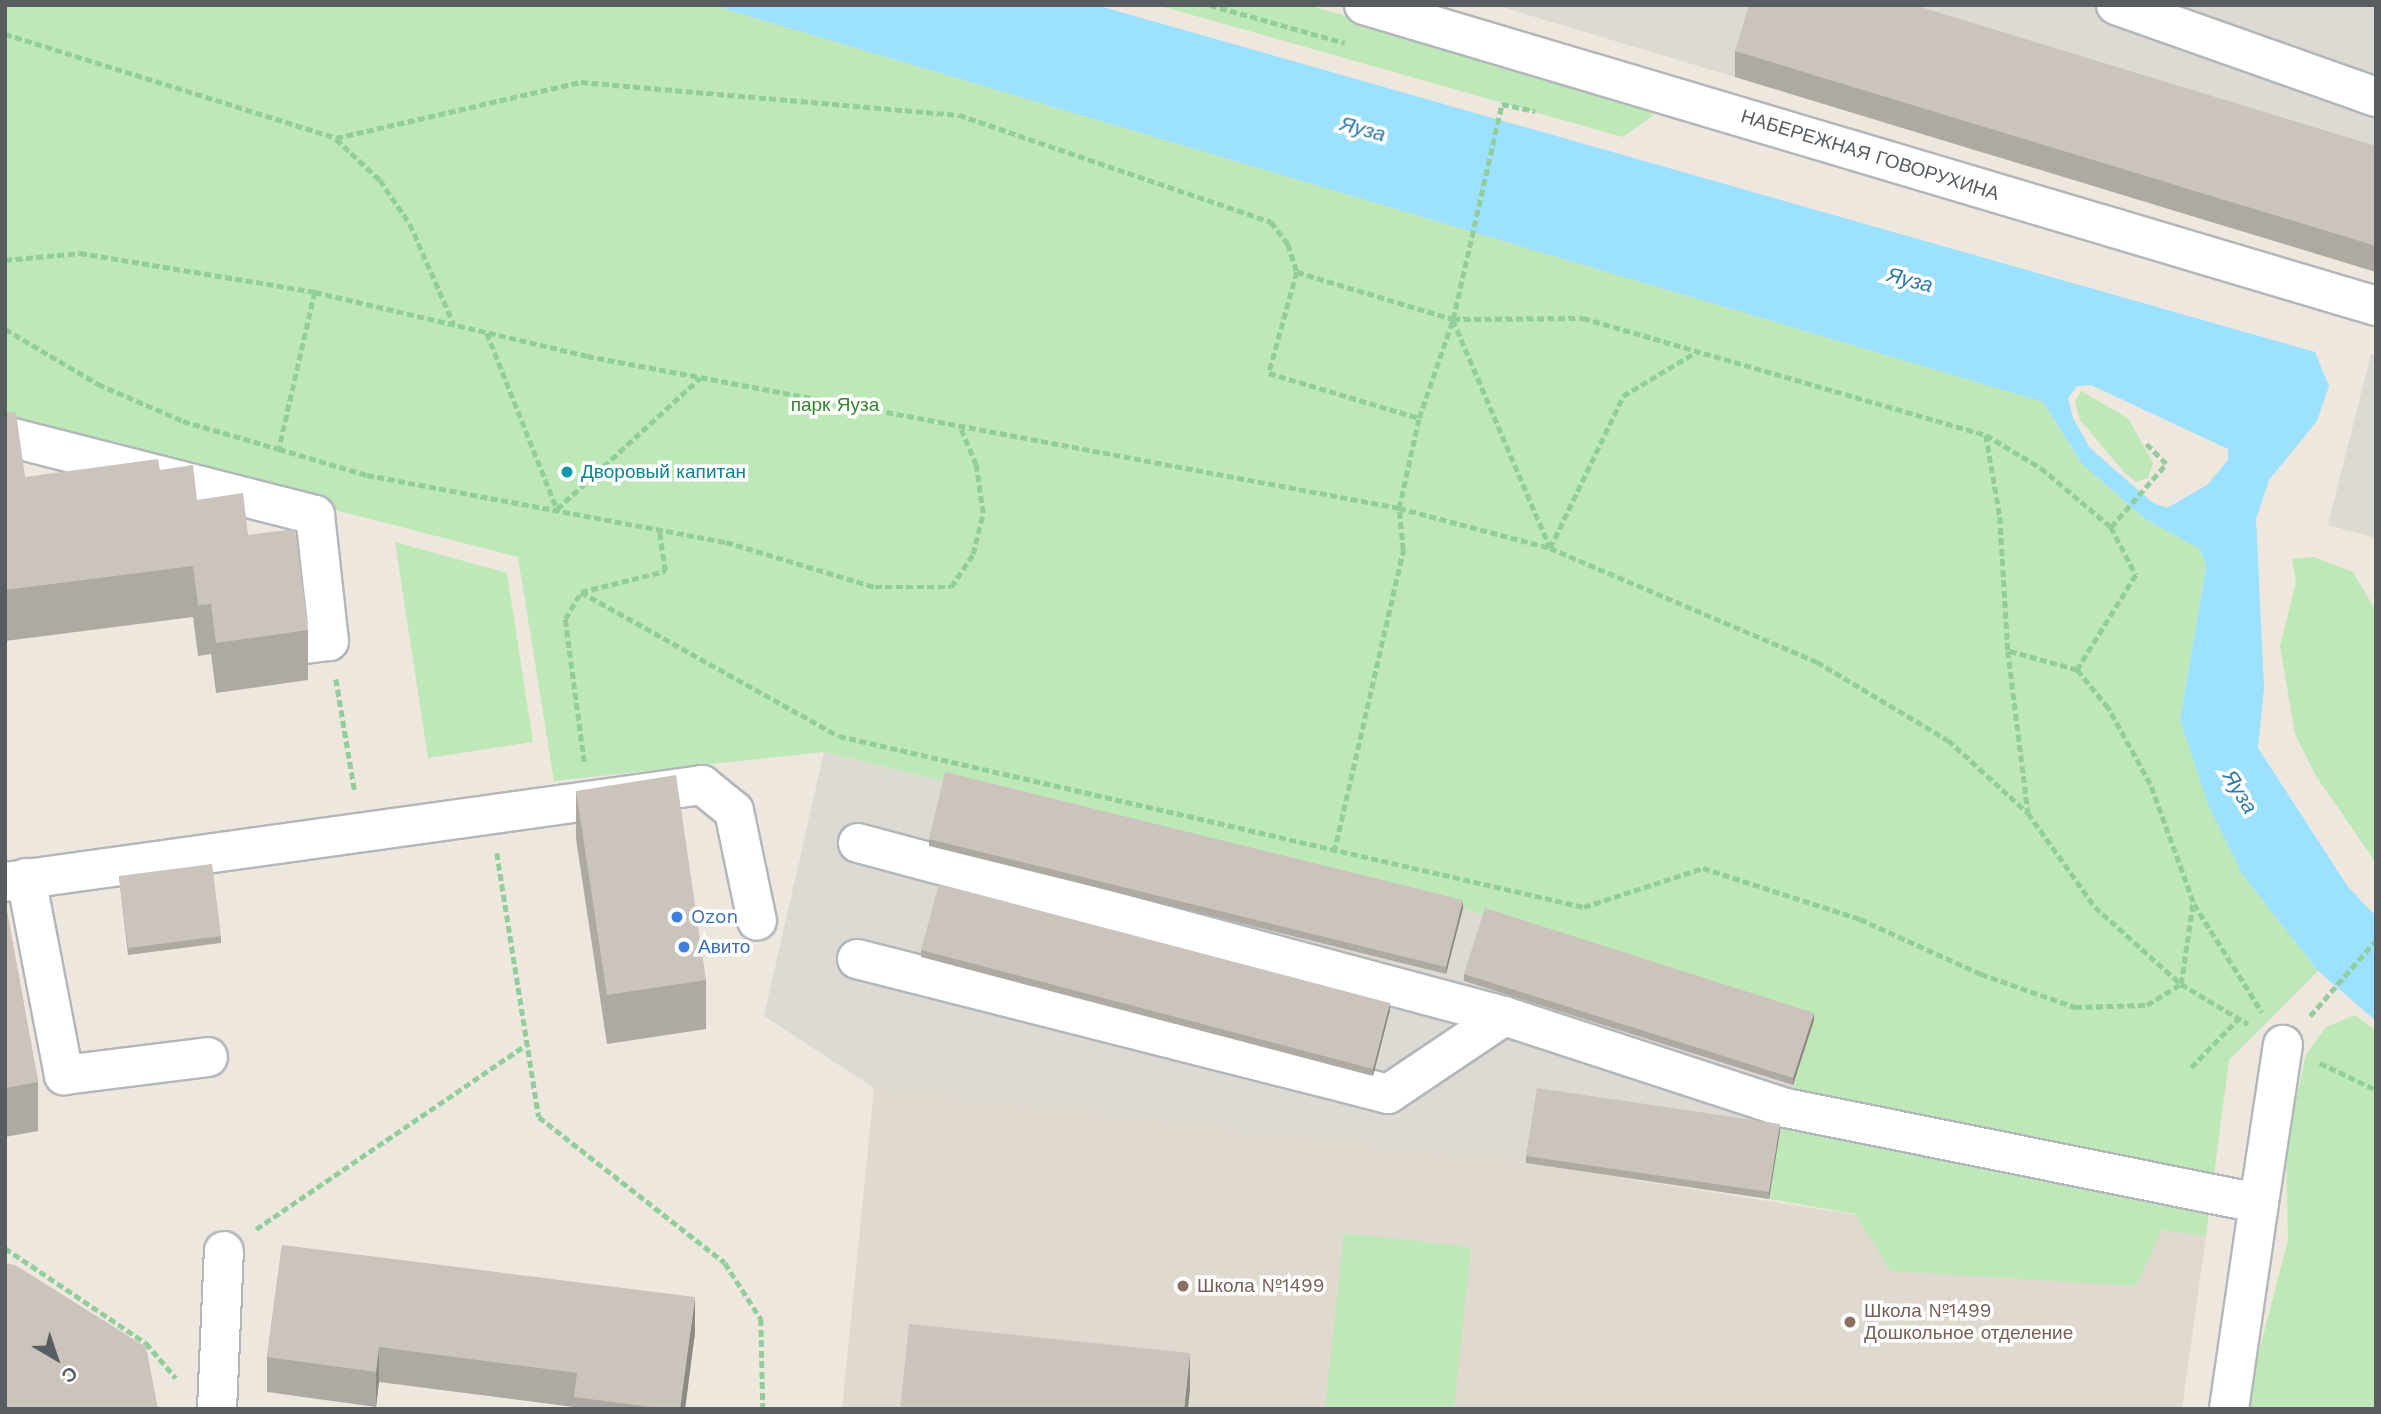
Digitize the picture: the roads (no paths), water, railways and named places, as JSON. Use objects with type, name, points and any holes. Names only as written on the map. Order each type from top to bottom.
[{"type":"street","name":"НАБЕРЕЖНАЯ ГОВОРУХИНА","points":[[1364,5],[2376,306]]},
{"type":"street","points":[[2116,5],[2376,97]]},
{"type":"street","points":[[5,436],[315,515],[316,642]]},
{"type":"street","points":[[208,1057],[64,1075],[16,880],[362,835],[588,797],[702,785],[734,811],[757,920]]},
{"type":"street","points":[[858,843],[1504,1016],[1786,1108],[2259,1203]]},
{"type":"street","points":[[857,959],[1388,1094],[1504,1016]]},
{"type":"street","points":[[2229,1409],[2283,1045]]},
{"type":"street","points":[[202,1399],[224,1251]]},
{"type":"water","name":"Яуза","points":[[712,5],[1096,5],[2315,352],[2329,386],[2317,421],[2269,480],[2256,519],[2264,687],[2258,748],[2348,887],[2376,916],[2376,1021],[2318,971],[2242,874],[2209,807],[2180,720],[2206,566],[2200,549],[2145,519],[2082,464],[2043,402]],"holes":[[[2091,385],[2228,449],[2228,460],[2207,485],[2167,508],[2153,503],[2090,448],[2073,418],[2068,398],[2077,386]]]},
{"type":"place","name":"Дворовый капитан","points":[[567,472]]},
{"type":"place","name":"Ozon","points":[[677,917]]},
{"type":"place","name":"Авито","points":[[684,947]]},
{"type":"place","name":"Школа №1499","points":[[1183,1286]]},
{"type":"place","name":"Школа №1499 Дошкольное отделение","points":[[1850,1322]]},
{"type":"park label","name":"парк Яуза","points":[[835,405]]}]
